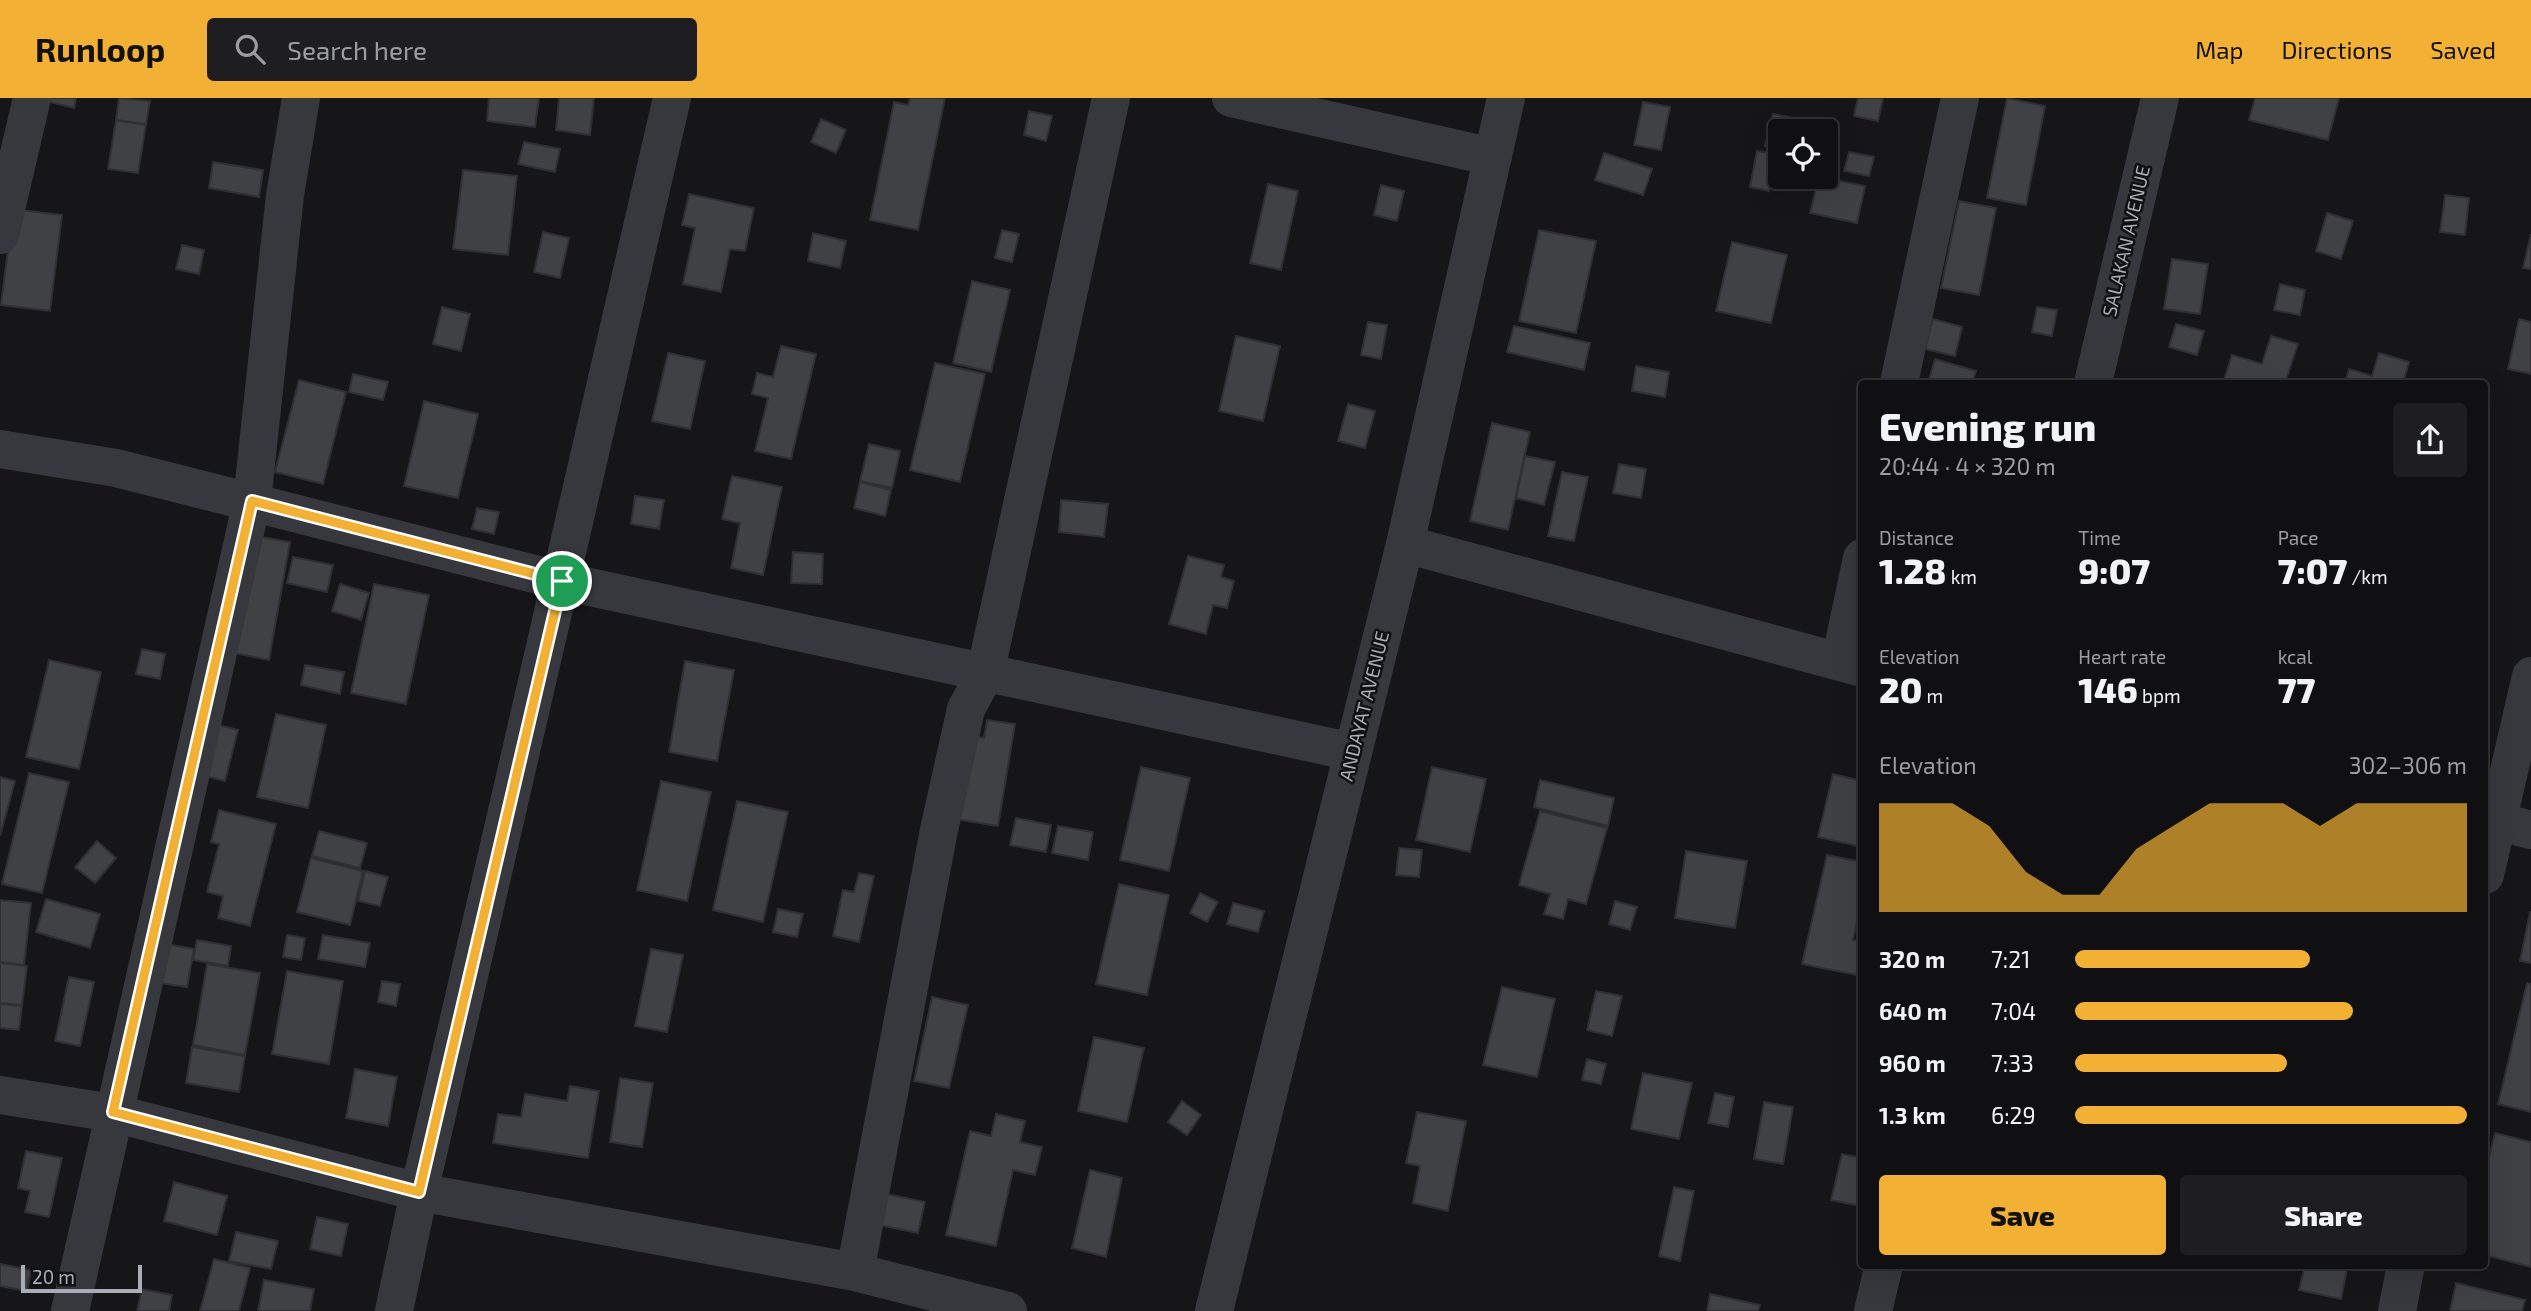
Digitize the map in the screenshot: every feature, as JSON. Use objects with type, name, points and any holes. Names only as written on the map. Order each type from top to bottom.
[{"type":"street","points":[[0,235],[32,98]]},
{"type":"street","points":[[69,1311],[252,501],[285,195],[301,98]]},
{"type":"street","points":[[394,1311],[419,1192],[672,98]]},
{"type":"street","points":[[855,1272],[939,830],[966,709],[985,674],[1111,98]]},
{"type":"street","points":[[1231,98],[1493,157]]},
{"type":"street","name":"ANDAYAT AVENUE","points":[[1214,1311],[1405,544],[1506,98]]},
{"type":"street","points":[[1900,380],[1960,98]]},
{"type":"street","name":"SALAKAN AVENUE","points":[[2094,380],[2160,98]]},
{"type":"street","points":[[0,449],[116,468],[562,581],[1353,752]]},
{"type":"street","points":[[1405,544],[1851,665],[1858,597]]},
{"type":"street","points":[[2488,867],[2504,824],[2531,676]]},
{"type":"street","points":[[0,1095],[113,1112],[419,1192],[855,1272],[1008,1311]]},
{"type":"street","points":[[1873,1311],[1883,1269]]},
{"type":"street","points":[[2397,1311],[2405,1269]]},
{"type":"building","points":[[47,98],[76,98],[74,108],[46,101]]},
{"type":"building","points":[[119,98],[150,101],[146,124],[116,120]]},
{"type":"building","points":[[489,98],[539,98],[535,127],[487,121]]},
{"type":"building","points":[[559,98],[594,98],[590,135],[556,130]]},
{"type":"building","points":[[910,98],[945,98],[918,230],[870,220],[894,102],[908,105]]},
{"type":"building","points":[[1858,98],[1883,98],[1878,121],[1854,116]]},
{"type":"building","points":[[2007,98],[2045,106],[2026,205],[1987,198]]},
{"type":"building","points":[[2255,98],[2339,98],[2328,140],[2249,120]]},
{"type":"building","points":[[1643,102],[1670,107],[1661,150],[1634,145]]},
{"type":"building","points":[[1029,111],[1052,116],[1046,141],[1024,135]]},
{"type":"building","points":[[1773,114],[1798,119],[1772,119]]},
{"type":"building","points":[[821,119],[846,130],[836,153],[811,142]]},
{"type":"building","points":[[116,120],[146,125],[138,173],[108,169]]},
{"type":"building","points":[[524,142],[560,149],[555,172],[518,164]]},
{"type":"building","points":[[1757,151],[1768,153],[1769,191],[1750,187]]},
{"type":"building","points":[[1849,152],[1874,157],[1869,176],[1844,171]]},
{"type":"building","points":[[1604,153],[1652,169],[1643,195],[1595,180]]},
{"type":"building","points":[[213,162],[263,170],[259,197],[209,188]]},
{"type":"building","points":[[463,170],[517,176],[508,255],[453,249]]},
{"type":"building","points":[[1838,181],[1865,186],[1857,223],[1810,213],[1816,189],[1838,189]]},
{"type":"building","points":[[1268,184],[1298,191],[1281,270],[1250,263]]},
{"type":"building","points":[[1381,185],[1404,191],[1397,221],[1374,215]]},
{"type":"building","points":[[689,194],[754,208],[745,251],[730,249],[721,292],[683,284],[695,228],[682,225]]},
{"type":"building","points":[[2445,195],[2469,198],[2465,235],[2440,232]]},
{"type":"building","points":[[1959,201],[1996,208],[1979,295],[1941,288]]},
{"type":"building","points":[[13,209],[62,215],[50,311],[1,305]]},
{"type":"building","points":[[2327,213],[2353,221],[2341,259],[2316,251]]},
{"type":"building","points":[[1002,230],[1019,234],[1012,262],[995,258]]},
{"type":"building","points":[[1539,230],[1596,241],[1576,333],[1519,321]]},
{"type":"building","points":[[543,232],[569,238],[560,278],[534,272]]},
{"type":"building","points":[[813,233],[846,241],[840,268],[808,261]]},
{"type":"building","points":[[2531,234],[2531,269],[2523,268]]},
{"type":"building","points":[[1732,242],[1787,255],[1771,323],[1716,311]]},
{"type":"building","points":[[182,245],[204,250],[199,274],[176,269]]},
{"type":"building","points":[[2172,259],[2208,264],[2200,314],[2164,309]]},
{"type":"building","points":[[972,281],[1010,290],[991,372],[953,363]]},
{"type":"building","points":[[2280,284],[2305,290],[2300,315],[2274,310]]},
{"type":"building","points":[[442,307],[470,314],[461,351],[433,344]]},
{"type":"building","points":[[2037,307],[2057,310],[2052,336],[2032,332]]},
{"type":"building","points":[[1933,319],[1962,327],[1955,356],[1925,349]]},
{"type":"building","points":[[2519,319],[2531,322],[2531,374],[2508,369]]},
{"type":"building","points":[[1368,322],[1387,325],[1381,359],[1361,355]]},
{"type":"building","points":[[2176,324],[2204,331],[2197,355],[2169,347]]},
{"type":"building","points":[[1514,326],[1590,343],[1584,370],[1507,352]]},
{"type":"building","points":[[1236,336],[1280,346],[1263,421],[1219,411]]},
{"type":"building","points":[[2271,336],[2298,344],[2286,380],[2224,380],[2232,355],[2262,364]]},
{"type":"building","points":[[781,346],[816,354],[791,459],[755,451],[768,398],[752,394],[757,373],[773,377]]},
{"type":"building","points":[[668,353],[705,361],[690,429],[652,421]]},
{"type":"building","points":[[2379,353],[2409,362],[2404,380],[2346,380],[2349,369],[2372,376]]},
{"type":"building","points":[[1935,359],[1976,371],[1973,380],[1929,380]]},
{"type":"building","points":[[935,363],[985,374],[960,482],[910,470]]},
{"type":"building","points":[[1636,366],[1669,372],[1665,397],[1632,391]]},
{"type":"building","points":[[353,374],[388,382],[383,400],[349,392]]},
{"type":"building","points":[[299,380],[346,392],[323,484],[275,472]]},
{"type":"building","points":[[424,401],[478,414],[458,498],[404,486]]},
{"type":"building","points":[[1348,404],[1375,411],[1365,448],[1338,441]]},
{"type":"building","points":[[1492,423],[1530,432],[1508,530],[1470,521]]},
{"type":"building","points":[[869,444],[900,451],[892,488],[860,481]]},
{"type":"building","points":[[1525,456],[1555,462],[1544,505],[1516,498]]},
{"type":"building","points":[[1619,464],[1646,469],[1641,498],[1613,493]]},
{"type":"building","points":[[1562,472],[1588,477],[1574,541],[1548,536]]},
{"type":"building","points":[[732,476],[782,487],[763,575],[731,568],[740,523],[722,519]]},
{"type":"building","points":[[860,482],[891,490],[885,516],[854,508]]},
{"type":"building","points":[[635,496],[664,500],[659,529],[631,524]]},
{"type":"building","points":[[1061,500],[1108,504],[1104,537],[1059,532]]},
{"type":"building","points":[[477,508],[499,512],[494,534],[472,529]]},
{"type":"building","points":[[255,536],[290,542],[269,660],[234,653]]},
{"type":"building","points":[[793,552],[823,554],[822,584],[791,583]]},
{"type":"building","points":[[1188,556],[1224,565],[1221,577],[1234,581],[1227,608],[1213,605],[1206,634],[1169,624]]},
{"type":"building","points":[[293,557],[333,565],[327,592],[287,583]]},
{"type":"building","points":[[340,584],[369,593],[361,620],[332,611]]},
{"type":"building","points":[[374,584],[429,595],[406,704],[351,693]]},
{"type":"building","points":[[142,649],[165,654],[160,679],[136,674]]},
{"type":"building","points":[[49,660],[101,672],[79,769],[26,757]]},
{"type":"building","points":[[685,661],[734,670],[717,761],[669,752]]},
{"type":"building","points":[[305,665],[344,672],[340,694],[301,685]]},
{"type":"building","points":[[276,714],[326,725],[308,808],[257,797]]},
{"type":"building","points":[[987,720],[1015,724],[998,826],[955,819],[969,735],[984,738]]},
{"type":"building","points":[[211,723],[238,730],[225,781],[197,774]]},
{"type":"building","points":[[1141,767],[1190,778],[1169,871],[1120,860]]},
{"type":"building","points":[[1432,767],[1486,779],[1470,852],[1416,840]]},
{"type":"building","points":[[29,773],[69,782],[42,893],[2,884]]},
{"type":"building","points":[[1833,774],[1858,780],[1858,846],[1818,837]]},
{"type":"building","points":[[0,777],[15,781],[0,836]]},
{"type":"building","points":[[1540,780],[1614,798],[1608,826],[1534,807]]},
{"type":"building","points":[[661,781],[711,792],[687,901],[637,890]]},
{"type":"building","points":[[737,801],[788,812],[763,922],[713,910]]},
{"type":"building","points":[[219,810],[276,824],[250,926],[218,918],[223,896],[207,892],[219,844],[211,842]]},
{"type":"building","points":[[1540,811],[1607,828],[1586,904],[1568,899],[1563,919],[1544,914],[1550,894],[1519,885]]},
{"type":"building","points":[[1016,818],[1051,825],[1046,852],[1010,845]]},
{"type":"building","points":[[1058,826],[1093,832],[1088,860],[1052,853]]},
{"type":"building","points":[[319,831],[367,843],[360,868],[312,856]]},
{"type":"building","points":[[97,841],[116,858],[95,883],[75,867]]},
{"type":"building","points":[[1399,848],[1422,850],[1419,877],[1396,875]]},
{"type":"building","points":[[1686,851],[1747,861],[1735,928],[1675,918]]},
{"type":"building","points":[[1827,855],[1858,861],[1858,917],[1853,940],[1858,941],[1858,975],[1802,964]]},
{"type":"building","points":[[311,858],[363,871],[350,925],[297,912]]},
{"type":"building","points":[[365,871],[388,877],[380,906],[358,901]]},
{"type":"building","points":[[859,873],[874,876],[859,942],[833,936],[843,890],[854,892]]},
{"type":"building","points":[[1119,884],[1169,895],[1147,995],[1096,984]]},
{"type":"building","points":[[1200,893],[1218,902],[1207,922],[1190,913]]},
{"type":"building","points":[[46,899],[100,914],[90,948],[36,932]]},
{"type":"building","points":[[0,900],[31,903],[24,965],[0,962]]},
{"type":"building","points":[[1615,901],[1637,907],[1630,930],[1609,924]]},
{"type":"building","points":[[1233,903],[1264,911],[1258,932],[1227,924]]},
{"type":"building","points":[[778,909],[803,914],[797,937],[773,932]]},
{"type":"building","points":[[2531,912],[2531,963],[2520,961]]},
{"type":"building","points":[[287,935],[305,938],[301,960],[283,957]]},
{"type":"building","points":[[323,935],[370,943],[365,967],[318,959]]},
{"type":"building","points":[[197,940],[231,946],[228,966],[193,960]]},
{"type":"building","points":[[160,943],[194,949],[187,987],[153,982]]},
{"type":"building","points":[[651,949],[683,955],[667,1032],[635,1026]]},
{"type":"building","points":[[0,963],[27,966],[22,1005],[0,1003]]},
{"type":"building","points":[[207,964],[260,973],[245,1055],[193,1045]]},
{"type":"building","points":[[287,971],[343,981],[329,1064],[272,1054]]},
{"type":"building","points":[[69,977],[94,982],[80,1046],[55,1041]]},
{"type":"building","points":[[382,981],[400,984],[396,1006],[378,1002]]},
{"type":"building","points":[[2527,983],[2531,984],[2531,1112],[2498,1104]]},
{"type":"building","points":[[1502,987],[1555,999],[1537,1077],[1483,1065]]},
{"type":"building","points":[[1596,991],[1622,996],[1612,1036],[1587,1030]]},
{"type":"building","points":[[932,997],[968,1005],[949,1088],[914,1081]]},
{"type":"building","points":[[0,1004],[22,1006],[19,1030],[0,1028]]},
{"type":"building","points":[[1094,1037],[1144,1048],[1127,1122],[1078,1111]]},
{"type":"building","points":[[192,1047],[245,1056],[239,1092],[186,1083]]},
{"type":"building","points":[[1587,1059],[1606,1064],[1601,1084],[1582,1080]]},
{"type":"building","points":[[355,1069],[397,1077],[388,1126],[346,1118]]},
{"type":"building","points":[[1643,1073],[1692,1083],[1679,1139],[1631,1129]]},
{"type":"building","points":[[620,1078],[653,1083],[642,1147],[610,1142]]},
{"type":"building","points":[[570,1086],[599,1091],[588,1158],[493,1143],[498,1114],[521,1117],[525,1094],[567,1101]]},
{"type":"building","points":[[1715,1093],[1734,1097],[1728,1127],[1708,1123]]},
{"type":"building","points":[[1182,1101],[1201,1115],[1187,1135],[1168,1122]]},
{"type":"building","points":[[1764,1102],[1793,1107],[1783,1164],[1754,1159]]},
{"type":"building","points":[[1417,1112],[1466,1121],[1448,1211],[1413,1203],[1420,1166],[1406,1163]]},
{"type":"building","points":[[996,1114],[1025,1121],[1020,1142],[1042,1147],[1035,1175],[1013,1170],[996,1246],[946,1235],[970,1131],[991,1136]]},
{"type":"building","points":[[2495,1133],[2531,1142],[2531,1267],[2488,1256],[2488,1161]]},
{"type":"building","points":[[26,1151],[62,1158],[49,1217],[25,1212],[30,1191],[18,1188]]},
{"type":"building","points":[[1842,1154],[1858,1157],[1858,1206],[1831,1200]]},
{"type":"building","points":[[1090,1170],[1122,1178],[1106,1257],[1072,1248]]},
{"type":"building","points":[[174,1182],[227,1196],[217,1235],[164,1221]]},
{"type":"building","points":[[1674,1187],[1694,1191],[1680,1261],[1659,1256]]},
{"type":"building","points":[[877,1192],[925,1202],[918,1233],[870,1223]]},
{"type":"building","points":[[317,1217],[348,1224],[341,1256],[310,1249]]},
{"type":"building","points":[[236,1232],[278,1241],[271,1269],[229,1261]]},
{"type":"building","points":[[214,1259],[250,1268],[239,1311],[200,1311]]},
{"type":"building","points":[[0,1264],[31,1270],[27,1291],[0,1286]]},
{"type":"building","points":[[2304,1269],[2347,1269],[2341,1299],[2299,1290]]},
{"type":"building","points":[[264,1280],[314,1289],[310,1311],[258,1311]]},
{"type":"building","points":[[2456,1283],[2525,1300],[2522,1311],[2450,1311]]},
{"type":"building","points":[[142,1289],[172,1295],[169,1311],[137,1311]]},
{"type":"building","points":[[1710,1294],[1760,1305],[1758,1311],[1707,1311]]},
{"type":"route","points":[[252,501],[562,581],[419,1192],[113,1112],[252,501]]}]
